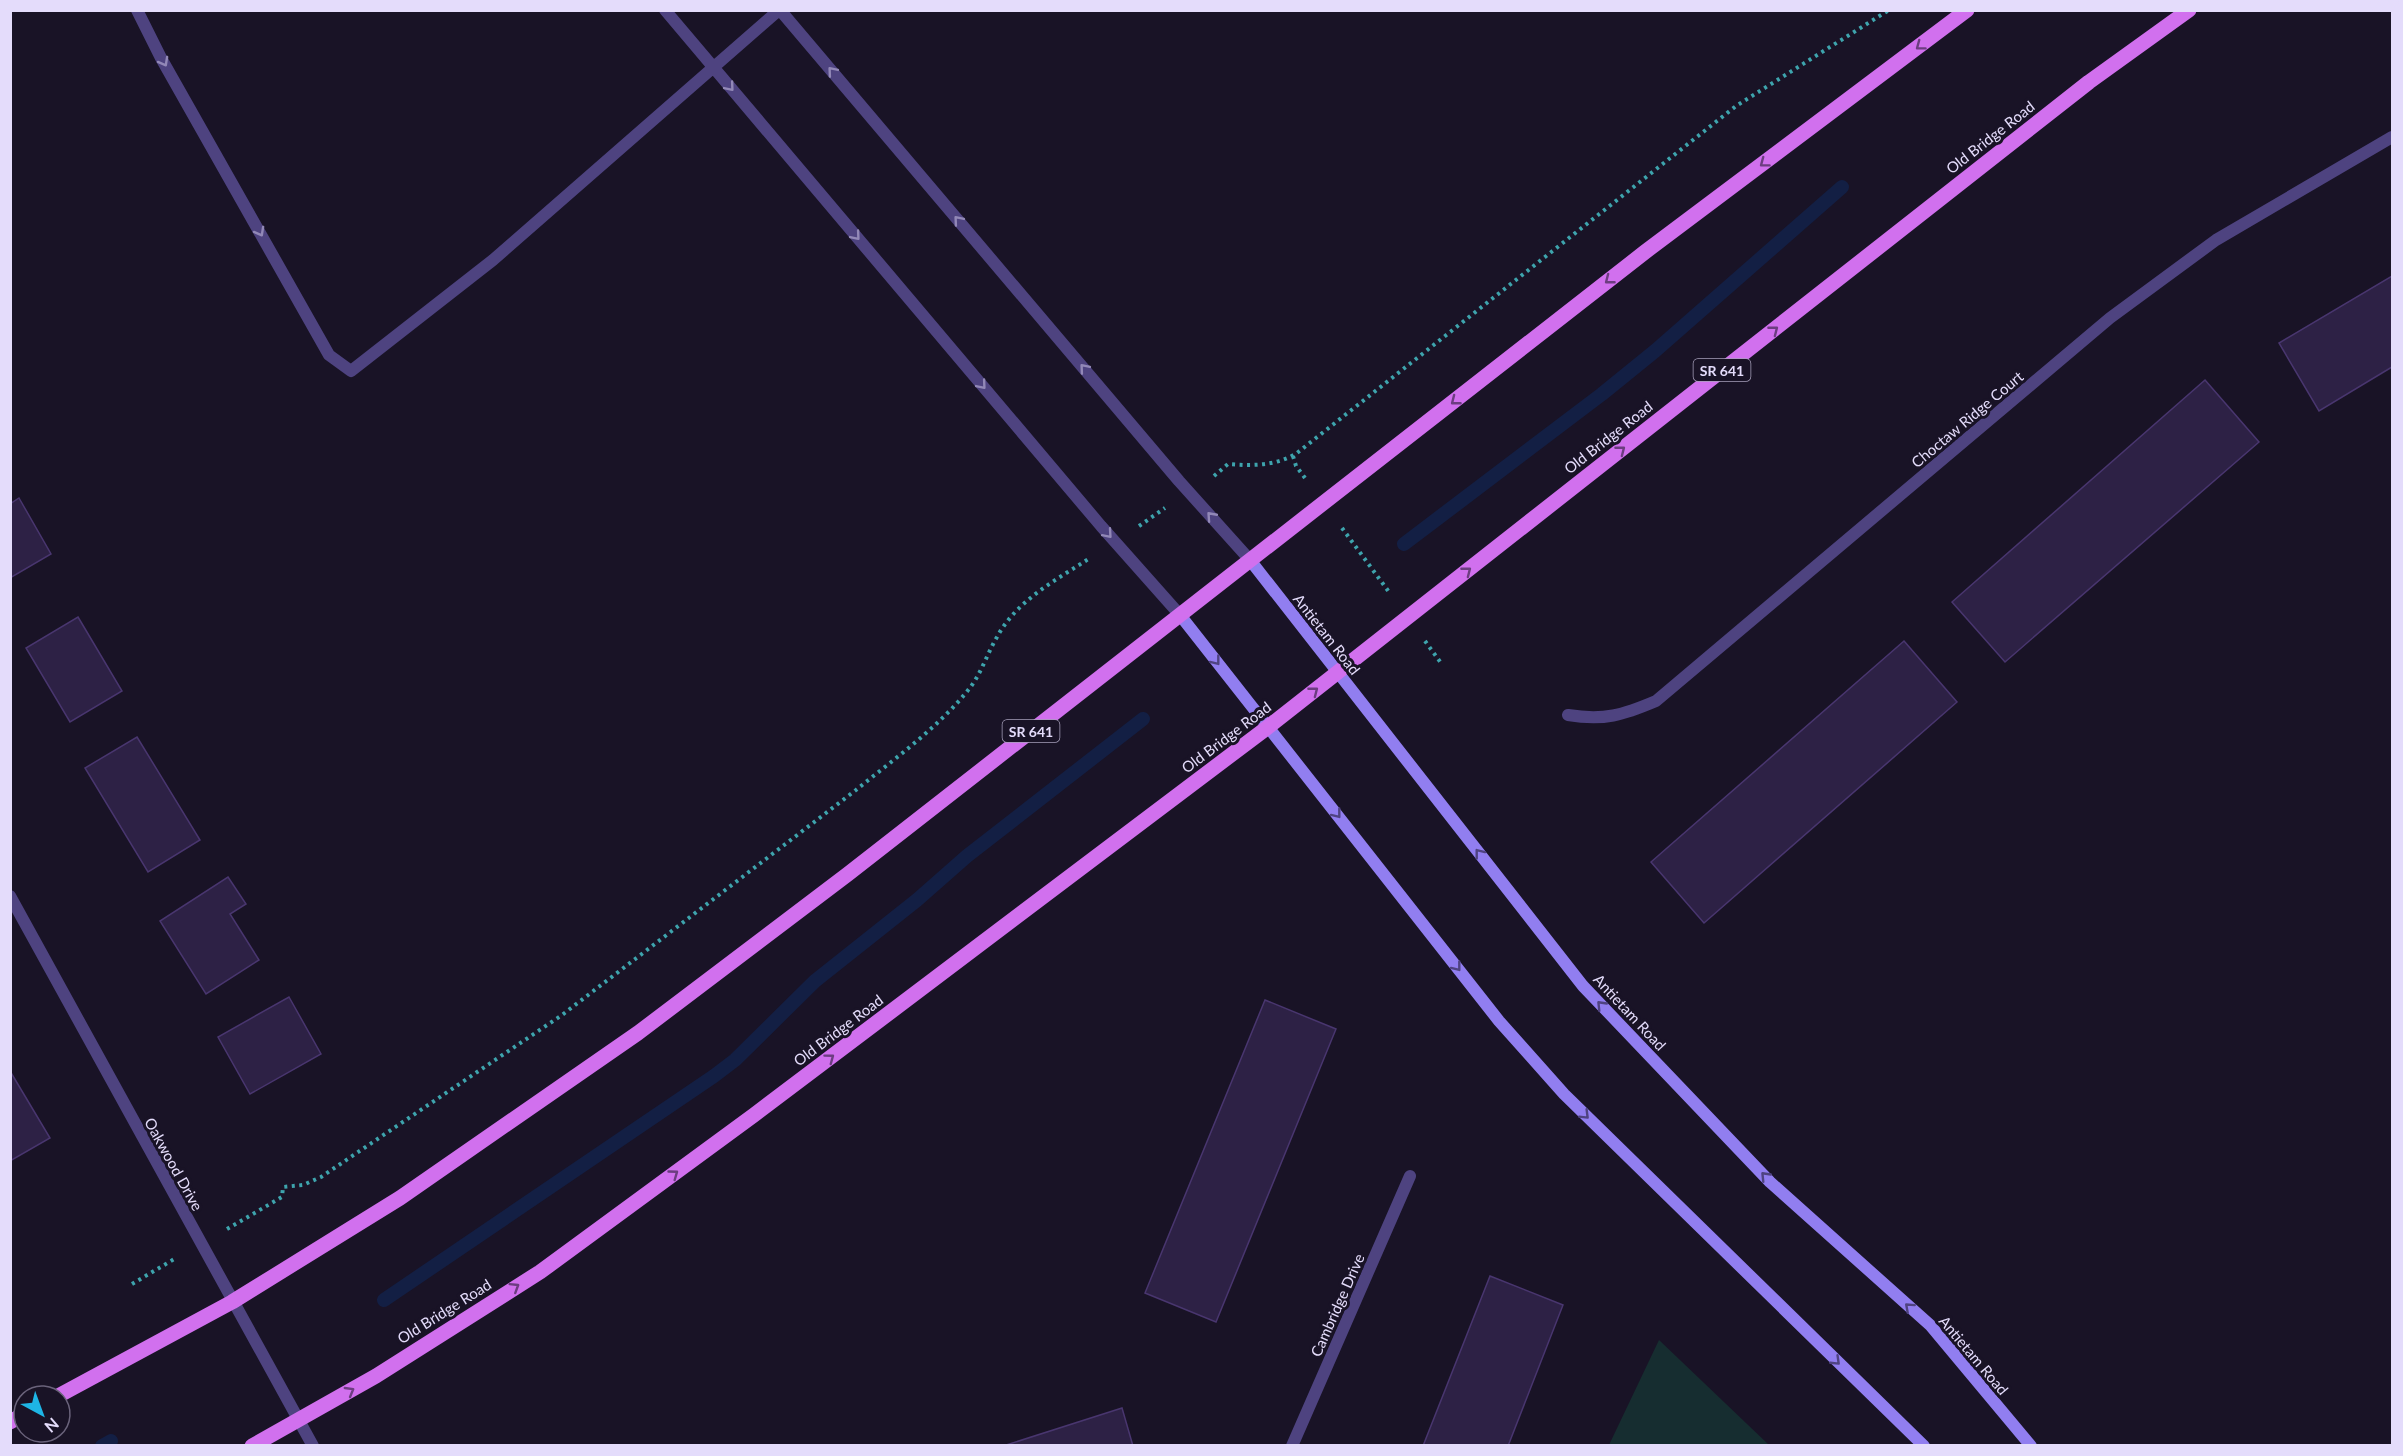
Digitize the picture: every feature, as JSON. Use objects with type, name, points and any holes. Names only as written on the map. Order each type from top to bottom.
[{"type":"main road","name":"SR 641","points":[[72,1388],[232,1302],[400,1198],[638,1033],[848,874],[1645,252],[1967,10]]},
{"type":"main road","name":"Old Bridge Road","points":[[252,1446],[376,1376],[540,1272],[754,1115],[1268,727],[2089,82],[2189,10]]},
{"type":"street","points":[[137,10],[161,58],[329,355],[351,371],[493,260],[779,10],[1179,481],[1250,560]]},
{"type":"street","points":[[665,10],[1101,526],[1180,615],[1499,1021],[1564,1095],[1924,1446]]},
{"type":"street","name":"Choctaw Ridge Court","points":[[1568,715],[1588,718],[1623,715],[1656,701],[2110,318],[2216,240],[2392,137]]},
{"type":"street","name":"Antietam Road","points":[[1250,560],[1583,986],[1770,1182],[1929,1325],[2031,1446]]},
{"type":"street","name":"Oakwood Drive","points":[[12,904],[313,1446]]},
{"type":"street","name":"Cambridge Drive","points":[[1292,1446],[1410,1176]]},
{"type":"path","points":[[1224,469],[1228,464],[1263,465],[1293,456],[1736,106],[1889,10]]},
{"type":"path","points":[[1293,456],[1296,466]]},
{"type":"path","points":[[1138,526],[1172,504]]},
{"type":"path","points":[[1356,547],[1384,585]]},
{"type":"path","points":[[282,1197],[284,1187],[303,1185],[321,1177],[562,1016],[856,790],[899,755],[960,699],[976,679],[997,636],[1019,607],[1086,561]]},
{"type":"green space","points":[[1659,1340],[1769,1445],[1609,1445]]},
{"type":"building","points":[[2392,276],[2392,367],[2319,411],[2279,343]]},
{"type":"building","points":[[2205,380],[2259,442],[2005,662],[1952,602]]},
{"type":"building","points":[[19,498],[51,554],[10,578],[10,504]]},
{"type":"building","points":[[78,617],[122,691],[70,722],[26,648]]},
{"type":"building","points":[[1904,641],[1957,702],[1704,923],[1651,862]]},
{"type":"building","points":[[137,737],[200,840],[148,872],[85,768]]},
{"type":"building","points":[[228,877],[246,904],[230,914],[259,960],[206,994],[160,921]]},
{"type":"building","points":[[289,997],[321,1054],[250,1094],[218,1037]]},
{"type":"building","points":[[1265,1000],[1336,1029],[1216,1322],[1145,1293]]},
{"type":"building","points":[[10,1071],[50,1138],[10,1161]]},
{"type":"building","points":[[1490,1276],[1563,1305],[1508,1446],[1423,1446]]},
{"type":"building","points":[[1122,1408],[1133,1446],[1003,1446]]},
{"type":"waterway","points":[[1404,544],[1655,351],[1842,187]]},
{"type":"waterway","points":[[384,1300],[735,1060],[815,981],[917,900],[967,856],[1143,719]]},
{"type":"waterway","points":[[102,1446],[111,1441]]}]
